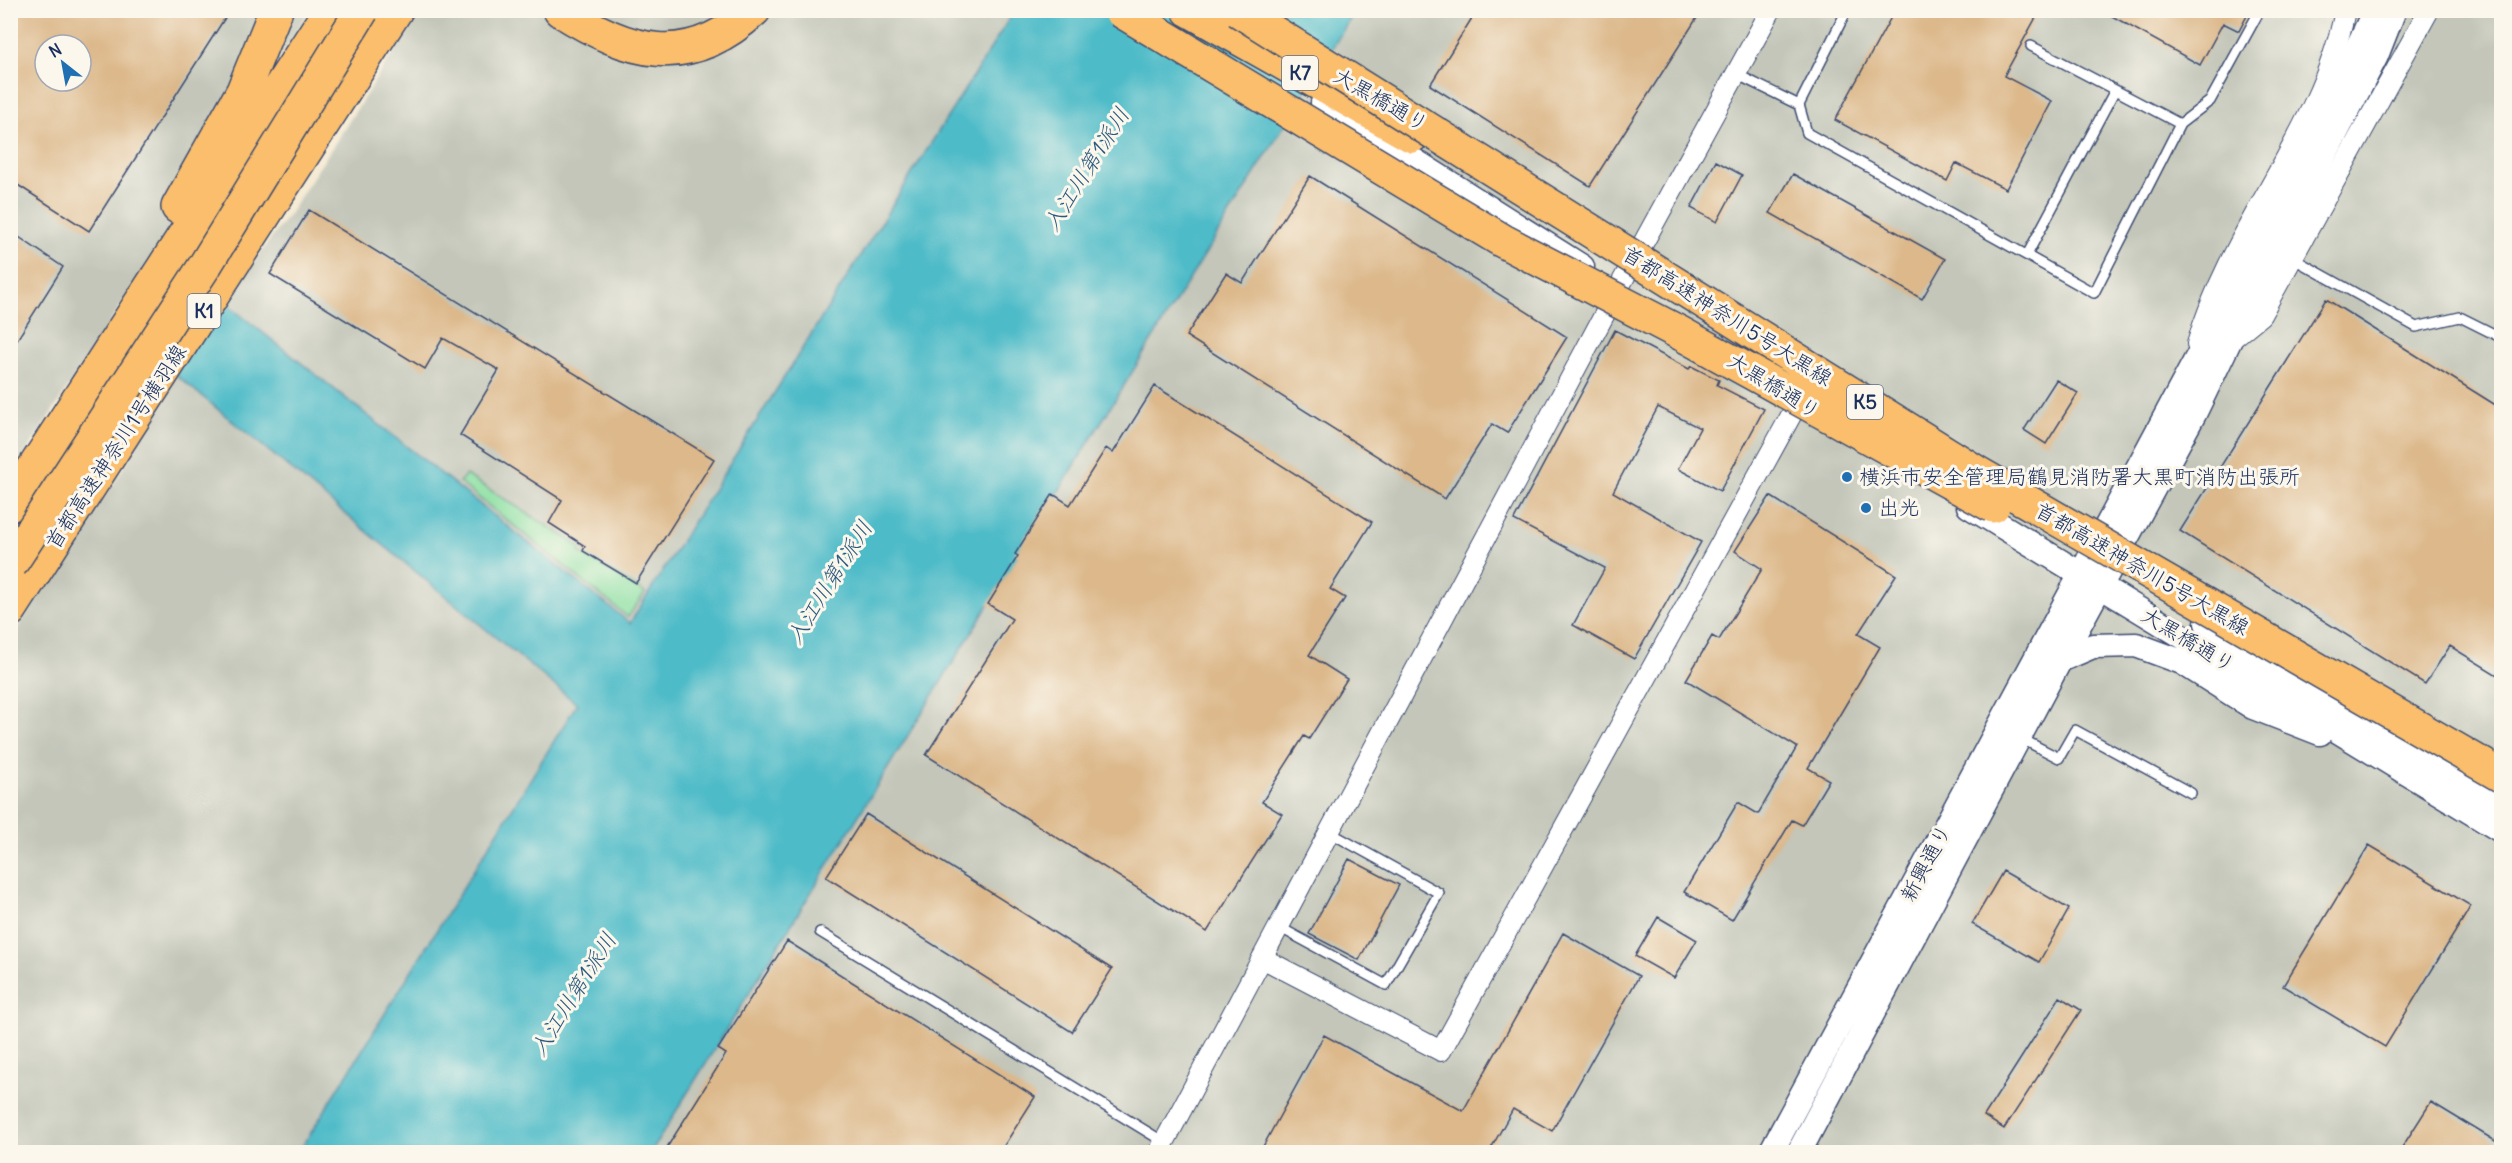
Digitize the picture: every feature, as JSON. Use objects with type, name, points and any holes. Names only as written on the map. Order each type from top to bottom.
[{"type":"highway","points":[[10,465],[200,170],[243,91],[276,10]]},
{"type":"highway","points":[[11,505],[330,10]]},
{"type":"highway","points":[[276,146],[345,10]]},
{"type":"highway","points":[[11,505],[145,332],[351,10]]},
{"type":"highway","points":[[10,565],[204,267],[276,146],[362,10]]},
{"type":"highway","name":"首都高速神奈川1号横羽線","points":[[10,610],[396,10]]},
{"type":"highway","points":[[268,212],[356,102],[417,10]]},
{"type":"highway","points":[[560,10],[620,43],[658,50],[698,44],[736,26],[754,10]]},
{"type":"highway","points":[[1120,10],[1503,241],[1680,333],[2096,567]]},
{"type":"highway","name":"K7","points":[[1189,10],[1412,136]]},
{"type":"highway","name":"K5","points":[[1214,10],[1412,136]]},
{"type":"highway","name":"首都高速神奈川5号大黒線","points":[[1238,10],[1976,472],[2502,776]]},
{"type":"highway","name":"首都高速神奈川5号大黒線","points":[[1412,136],[2096,567],[2251,645],[2502,789]]},
{"type":"street","name":"大黒橋通り","points":[[1172,10],[1799,401],[2096,567],[2502,809]]},
{"type":"street","name":"大黒橋通り","points":[[1232,10],[1329,70],[1440,134],[1635,259],[2383,759],[2502,831]]},
{"type":"street","points":[[1161,1147],[1618,290],[1771,10]]},
{"type":"street","points":[[2188,375],[2208,308],[2221,276],[2319,93],[2334,53],[2345,10]]},
{"type":"street","points":[[2096,567],[2194,414],[2368,51],[2375,10]]},
{"type":"street","points":[[2096,567],[2188,375],[2368,51],[2394,10]]},
{"type":"street","points":[[2228,342],[2260,315],[2294,259],[2429,10]]},
{"type":"street","points":[[1263,958],[1441,1051],[1799,401]]},
{"type":"street","name":"新興通り","points":[[1799,1152],[2060,660],[2096,567]]},
{"type":"street","name":"新興通り","points":[[1770,1152],[2096,567]]},
{"type":"street","points":[[2060,660],[2092,646],[2136,645],[2182,662],[2253,707],[2383,759]]},
{"type":"lane","points":[[336,10],[191,235],[225,257],[357,50]]},
{"type":"lane","points":[[1847,10],[1799,105],[1807,133],[2094,293],[2180,124],[2210,101],[2260,10]]},
{"type":"lane","points":[[2031,46],[2180,124]]},
{"type":"lane","points":[[1736,74],[1799,105]]},
{"type":"lane","points":[[2027,255],[2115,90]]},
{"type":"lane","points":[[2294,259],[2416,327],[2460,317],[2502,338]]},
{"type":"lane","points":[[2020,738],[2059,758],[2075,730],[2191,793]]},
{"type":"lane","points":[[1279,927],[1386,985],[1439,892],[1329,832]]},
{"type":"lane","points":[[820,932],[1161,1147]]},
{"type":"shaded area","points":[[11,11],[310,11],[11,476]]},
{"type":"shaded area","points":[[420,11],[1014,11],[630,623],[224,302],[290,213]]},
{"type":"shaded area","points":[[1355,11],[2501,11],[2501,1152],[651,1152]]},
{"type":"shaded area","points":[[175,374],[577,704],[299,1152],[11,1152],[11,637],[130,458],[125,453]]},
{"type":"green space","points":[[466,475],[581,547],[579,552],[645,593],[628,617],[459,482]]},
{"type":"water","name":"入江川第1派川","points":[[1014,11],[1355,11],[651,1152],[299,1152],[577,704],[175,374],[224,302],[630,623]]},
{"type":"building","points":[[10,10],[230,10],[89,231],[10,180]]},
{"type":"building","points":[[1477,10],[1702,10],[1590,186],[1430,85]]},
{"type":"building","points":[[1895,10],[2040,10],[2004,76],[2052,101],[2006,189],[1956,163],[1947,181],[1835,120]]},
{"type":"building","points":[[2101,10],[2250,10],[2239,31],[2223,23],[2200,65]]},
{"type":"building","points":[[1716,161],[1742,175],[1717,222],[1691,208]]},
{"type":"building","points":[[1793,174],[1945,259],[1922,299],[1770,213]]},
{"type":"building","points":[[1310,176],[1567,337],[1507,433],[1492,424],[1445,499],[1186,336],[1226,273],[1242,283]]},
{"type":"building","points":[[309,210],[714,459],[636,583],[583,551],[585,546],[549,523],[562,500],[460,435],[499,370],[443,338],[425,369],[270,274]]},
{"type":"building","points":[[10,231],[63,267],[10,351]]},
{"type":"building","points":[[2326,299],[2502,409],[2502,678],[2450,646],[2425,684],[2180,531]]},
{"type":"building","points":[[1615,330],[1689,369],[1691,366],[1719,380],[1717,385],[1764,409],[1720,491],[1678,469],[1700,428],[1658,407],[1613,492],[1701,542],[1634,659],[1573,625],[1605,568],[1514,520]]},
{"type":"building","points":[[2056,380],[2078,393],[2046,444],[2024,430]]},
{"type":"building","points":[[1155,386],[1372,522],[1330,589],[1345,598],[1309,655],[1347,679],[1309,739],[1304,736],[1262,802],[1282,814],[1207,932],[926,755],[1012,619],[988,604],[1018,556],[1015,554],[1053,494],[1070,505],[1106,448],[1113,453]]},
{"type":"building","points":[[1770,496],[1896,575],[1858,634],[1880,647],[1808,768],[1829,780],[1802,825],[1792,820],[1732,920],[1684,892],[1738,802],[1758,814],[1797,747],[1686,680],[1712,636],[1719,640],[1762,569],[1735,551]]},
{"type":"building","points":[[866,814],[1112,969],[1072,1032],[826,877]]},
{"type":"building","points":[[2369,845],[2471,906],[2385,1047],[2283,986]]},
{"type":"building","points":[[1349,859],[1399,885],[1359,960],[1309,934]]},
{"type":"building","points":[[2003,871],[2069,909],[2039,962],[1972,924]]},
{"type":"building","points":[[1658,917],[1697,940],[1674,978],[1635,956]]},
{"type":"building","points":[[1563,933],[1639,976],[1552,1131],[1513,1109],[1489,1152],[1260,1152],[1324,1035],[1463,1111]]},
{"type":"building","points":[[787,941],[1035,1097],[1000,1152],[664,1152],[726,1054],[718,1049]]},
{"type":"building","points":[[2060,997],[2081,1010],[2004,1129],[1984,1116]]},
{"type":"building","points":[[2431,1102],[2502,1145],[2502,1152],[2399,1152]]},
{"type":"place","name":"横浜市安全管理局鶴見消防署大黒町消防出張所","points":[[1847,477]]},
{"type":"place","name":"出光","points":[[1866,508]]}]
